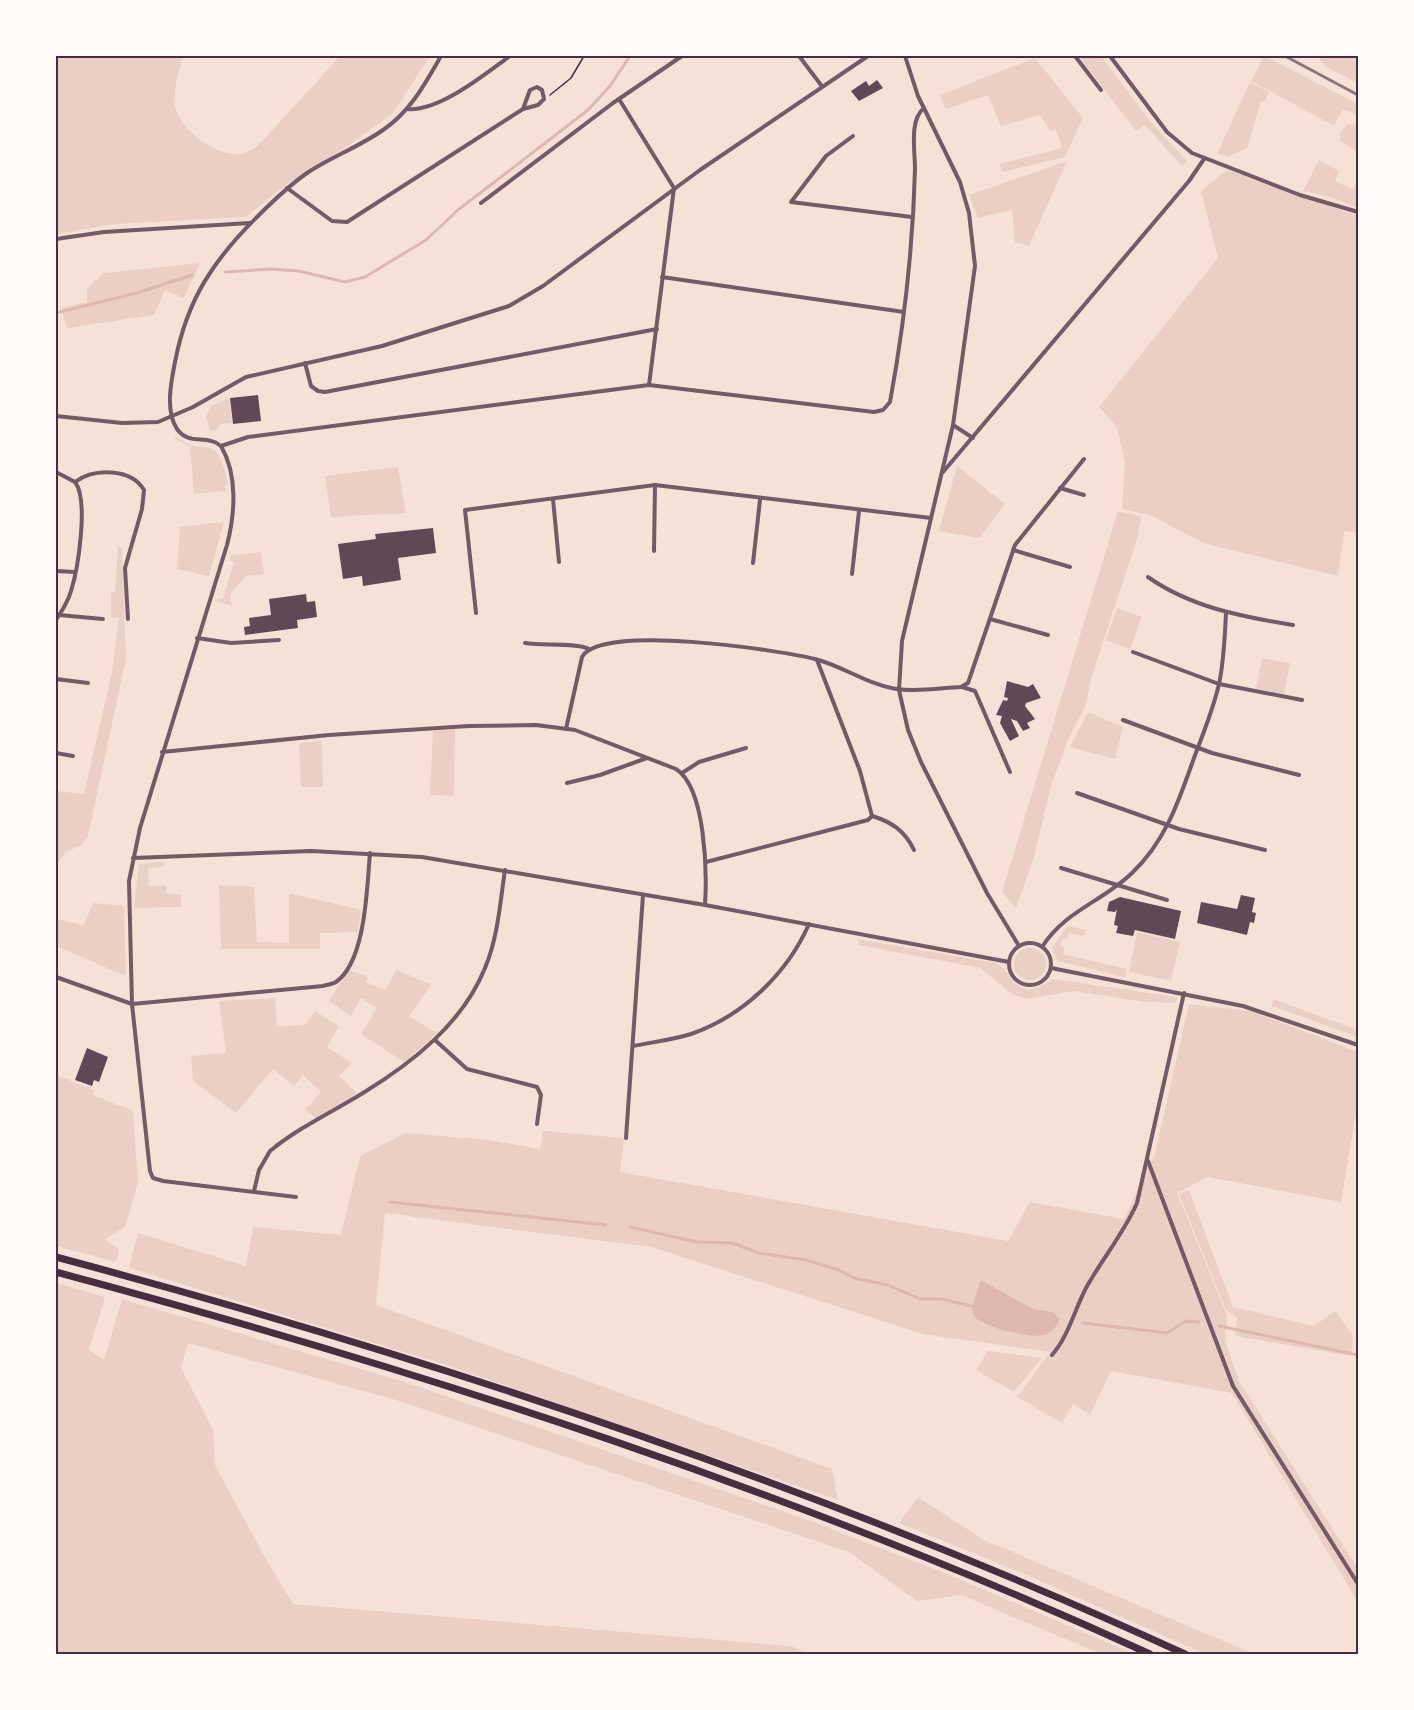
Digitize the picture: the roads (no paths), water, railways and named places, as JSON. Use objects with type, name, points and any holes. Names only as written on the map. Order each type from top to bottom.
[{"type":"highway","points":[[56,1257],[398,1355],[662,1443],[917,1539],[1185,1654]]},
{"type":"highway","points":[[56,1272],[394,1370],[658,1457],[912,1553],[1150,1654]]},
{"type":"street","points":[[296,1197],[163,1182],[153,1178],[150,1171],[132,1004],[128,896],[133,858],[196,638],[227,545],[232,516],[232,482],[227,457],[221,446],[211,440],[193,440],[185,437],[171,417],[173,370],[187,317],[214,262],[287,188],[317,167],[381,131],[407,109],[419,94],[441,56]]},
{"type":"street","points":[[407,109],[419,109],[450,96],[510,56]]},
{"type":"street","points":[[481,204],[619,99],[682,56]]},
{"type":"street","points":[[799,56],[821,85]]},
{"type":"street","points":[[56,416],[122,423],[158,422],[246,377],[382,346],[509,306],[543,286],[674,188],[821,85],[868,56]]},
{"type":"street","points":[[905,56],[924,108],[960,182],[973,233],[975,266],[952,425],[902,641],[899,690],[908,730],[921,762],[987,892],[1019,946]]},
{"type":"street","points":[[1075,56],[1101,90]]},
{"type":"street","points":[[1110,56],[1167,132],[1181,146],[1203,159],[1300,195],[1359,212]]},
{"type":"street","points":[[287,188],[332,220],[347,222],[523,109],[540,104],[544,99],[542,90],[532,88],[523,109]]},
{"type":"street","points":[[619,99],[674,188],[649,385]]},
{"type":"street","points":[[221,446],[248,437],[649,385],[874,412],[886,408],[890,402],[904,312],[912,217],[916,121],[924,108]]},
{"type":"street","points":[[853,136],[821,162],[791,202],[912,217]]},
{"type":"street","points":[[942,473],[1189,180],[1203,159]]},
{"type":"street","points":[[56,239],[105,232],[251,223]]},
{"type":"street","points":[[662,277],[904,312]]},
{"type":"street","points":[[305,363],[311,386],[321,392],[471,362],[657,329]]},
{"type":"street","points":[[952,425],[973,438]]},
{"type":"street","points":[[961,687],[970,681],[1013,550],[1083,459]]},
{"type":"street","points":[[56,472],[75,482],[82,499],[71,591],[56,620]]},
{"type":"street","points":[[75,482],[91,473],[115,474],[133,477],[144,490],[144,502],[125,568],[128,619]]},
{"type":"street","points":[[476,613],[465,510],[655,485],[760,500],[931,519]]},
{"type":"street","points":[[654,551],[655,485]]},
{"type":"street","points":[[1060,488],[1084,495]]},
{"type":"street","points":[[553,499],[560,562]]},
{"type":"street","points":[[753,562],[760,500]]},
{"type":"street","points":[[852,574],[860,512]]},
{"type":"street","points":[[1013,550],[1070,567]]},
{"type":"street","points":[[56,571],[75,572]]},
{"type":"street","points":[[1148,577],[1178,594],[1226,612],[1293,625]]},
{"type":"street","points":[[1042,947],[1068,916],[1117,886],[1148,856],[1168,825],[1198,748],[1219,684],[1226,612]]},
{"type":"street","points":[[59,615],[103,618]]},
{"type":"street","points":[[990,619],[1048,635]]},
{"type":"street","points":[[196,638],[231,643],[279,640]]},
{"type":"street","points":[[525,643],[553,646],[577,645],[589,649],[657,641],[691,641],[769,650],[817,660],[899,690],[961,687],[975,691],[1010,772]]},
{"type":"street","points":[[566,729],[582,657],[589,649]]},
{"type":"street","points":[[1133,652],[1219,684],[1302,700]]},
{"type":"street","points":[[817,660],[860,771],[872,816]]},
{"type":"street","points":[[56,679],[88,683]]},
{"type":"street","points":[[1123,720],[1198,748],[1299,775]]},
{"type":"street","points":[[162,753],[419,728],[523,725],[566,729],[682,773],[693,791],[706,862],[705,905]]},
{"type":"street","points":[[682,773],[694,764],[746,748]]},
{"type":"street","points":[[56,753],[73,756]]},
{"type":"street","points":[[567,783],[600,775],[647,758]]},
{"type":"street","points":[[1077,793],[1168,825],[1265,850]]},
{"type":"street","points":[[872,816],[897,827],[907,837],[914,850]]},
{"type":"street","points":[[706,862],[868,820],[872,816]]},
{"type":"street","points":[[133,858],[250,852],[370,853],[422,857],[705,905],[1009,962]]},
{"type":"street","points":[[56,977],[132,1004],[322,986],[336,982],[350,964],[360,934],[370,853]]},
{"type":"street","points":[[1061,868],[1167,900]]},
{"type":"street","points":[[254,1191],[263,1161],[274,1149],[377,1085],[435,1040],[452,1021],[485,968],[496,931],[505,870]]},
{"type":"street","points":[[626,1138],[643,895]]},
{"type":"street","points":[[633,1046],[692,1034],[707,1028],[742,1006],[776,977],[802,940],[809,924]]},
{"type":"street","points":[[1031,943],[1042,947],[1050,957],[1051,968],[1043,981],[1029,986],[1016,980],[1010,972],[1009,962],[1012,953],[1019,946],[1031,943]]},
{"type":"street","points":[[1051,968],[1252,1008],[1359,1045]]},
{"type":"street","points":[[1052,1355],[1061,1344],[1087,1286],[1127,1225],[1137,1203],[1184,993]]},
{"type":"street","points":[[435,1040],[467,1069],[537,1087],[541,1095],[537,1124]]},
{"type":"street","points":[[1148,1161],[1233,1386],[1359,1584]]},
{"type":"waterway","points":[[225,272],[271,269],[299,271],[345,282],[365,277],[426,240],[458,210],[588,110],[610,86],[630,56]]},
{"type":"waterway","points":[[56,313],[137,293],[192,275]]},
{"type":"waterway","points":[[390,1202],[606,1225]]},
{"type":"waterway","points":[[630,1227],[697,1242],[733,1243],[758,1253],[806,1260],[839,1270],[854,1278],[888,1285],[920,1299],[942,1299],[975,1307]]},
{"type":"waterway","points":[[1083,1323],[1167,1333],[1186,1321],[1199,1322]]},
{"type":"waterway","points":[[1219,1326],[1358,1355]]},
{"type":"railway","points":[[1285,56],[1358,95]]}]
